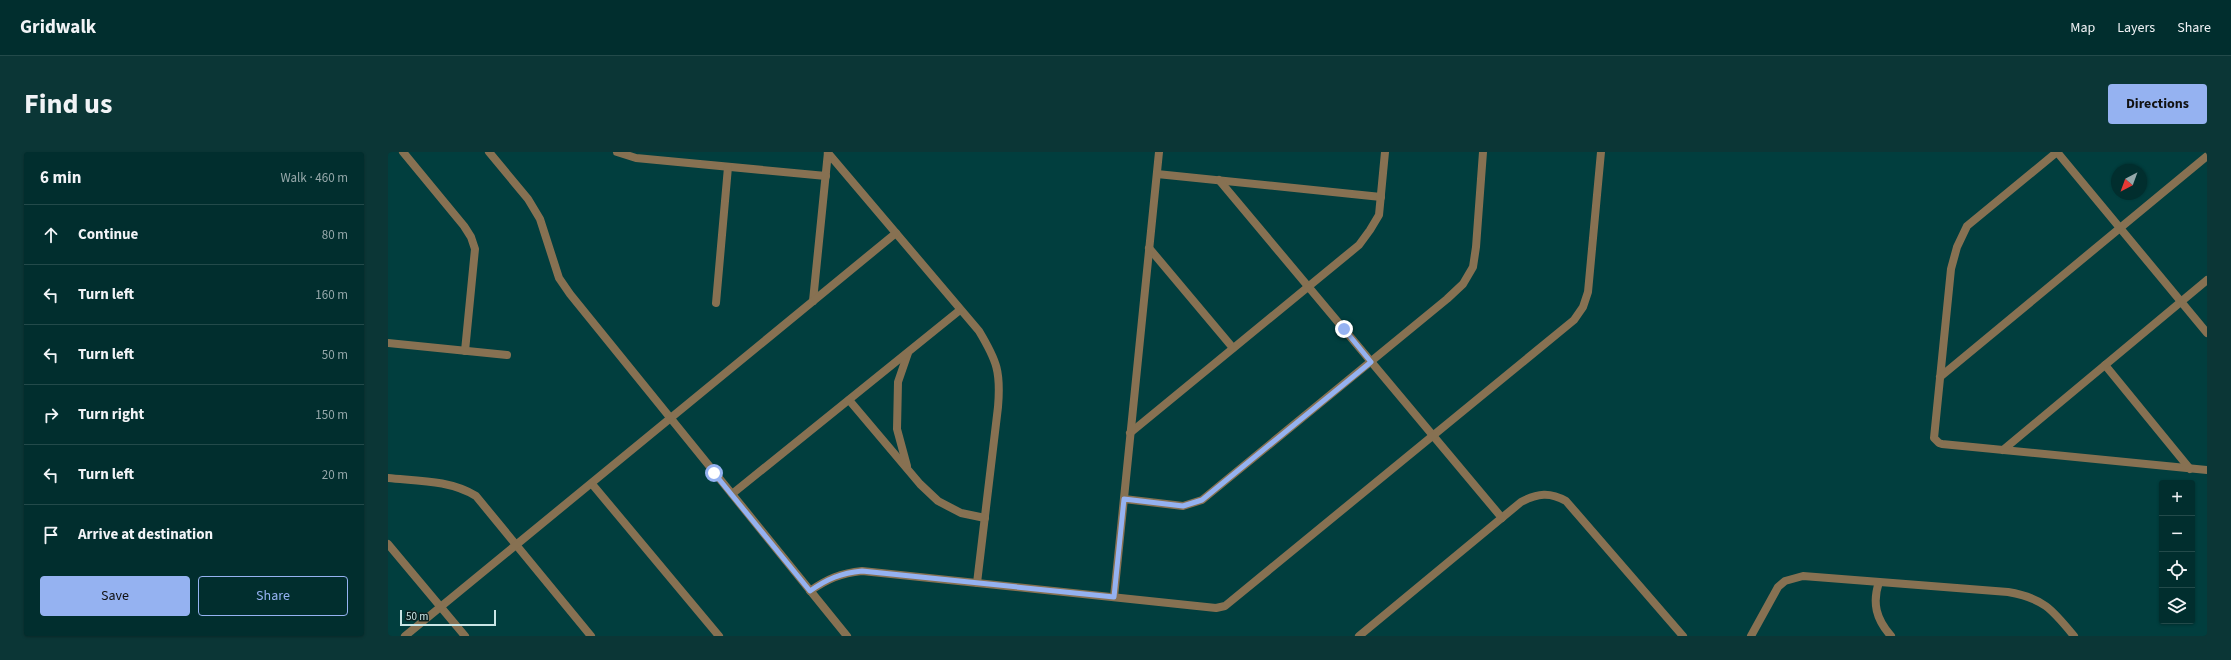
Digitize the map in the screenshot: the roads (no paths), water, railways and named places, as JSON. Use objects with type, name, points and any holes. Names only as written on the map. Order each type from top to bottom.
[{"type":"street","points":[[403,152],[464,226],[471,237],[475,249],[465,351]]},
{"type":"street","points":[[489,152],[528,199],[540,219],[559,278],[570,294],[847,636]]},
{"type":"street","points":[[617,152],[636,158],[826,176]]},
{"type":"street","points":[[813,301],[828,152]]},
{"type":"street","points":[[828,152],[979,331],[993,354],[1000,380],[977,583]]},
{"type":"street","points":[[1114,597],[1159,152]]},
{"type":"street","points":[[1130,433],[1358,245],[1370,230],[1379,215],[1385,152]]},
{"type":"street","points":[[1124,499],[1183,506],[1202,500],[1447,300],[1463,284],[1473,267],[1476,247],[1483,152]]},
{"type":"street","points":[[810,591],[826,580],[843,573],[862,571],[1216,608],[1225,606],[1574,320],[1583,307],[1588,292],[1601,152]]},
{"type":"street","points":[[2207,333],[2057,152],[1967,226],[1956,246],[1951,269],[1934,434],[1936,441],[1942,444],[2207,470]]},
{"type":"street","points":[[1940,377],[2207,156]]},
{"type":"street","points":[[716,303],[728,167]]},
{"type":"street","points":[[1157,174],[1381,197]]},
{"type":"street","points":[[1219,180],[1502,518]]},
{"type":"street","points":[[405,636],[896,233]]},
{"type":"street","points":[[1150,248],[1233,348]]},
{"type":"street","points":[[2003,450],[2207,280]]},
{"type":"street","points":[[732,494],[960,310]]},
{"type":"street","points":[[388,343],[507,355]]},
{"type":"street","points":[[908,352],[898,382],[897,429],[908,469]]},
{"type":"street","points":[[2105,365],[2190,469]]},
{"type":"street","points":[[849,400],[908,469],[938,501],[961,513],[985,518]]},
{"type":"street","points":[[388,478],[448,484],[463,488],[476,496],[591,636]]},
{"type":"street","points":[[592,484],[719,636]]},
{"type":"street","points":[[1359,636],[1502,518],[1532,496],[1544,494],[1556,495],[1566,501],[1682,636]]},
{"type":"street","points":[[388,544],[465,636]]},
{"type":"street","points":[[1751,636],[1778,587],[1794,577],[1803,576],[2028,595],[2045,604],[2074,636]]},
{"type":"street","points":[[1879,582],[1875,594],[1875,606],[1878,618],[1891,636]]}]
